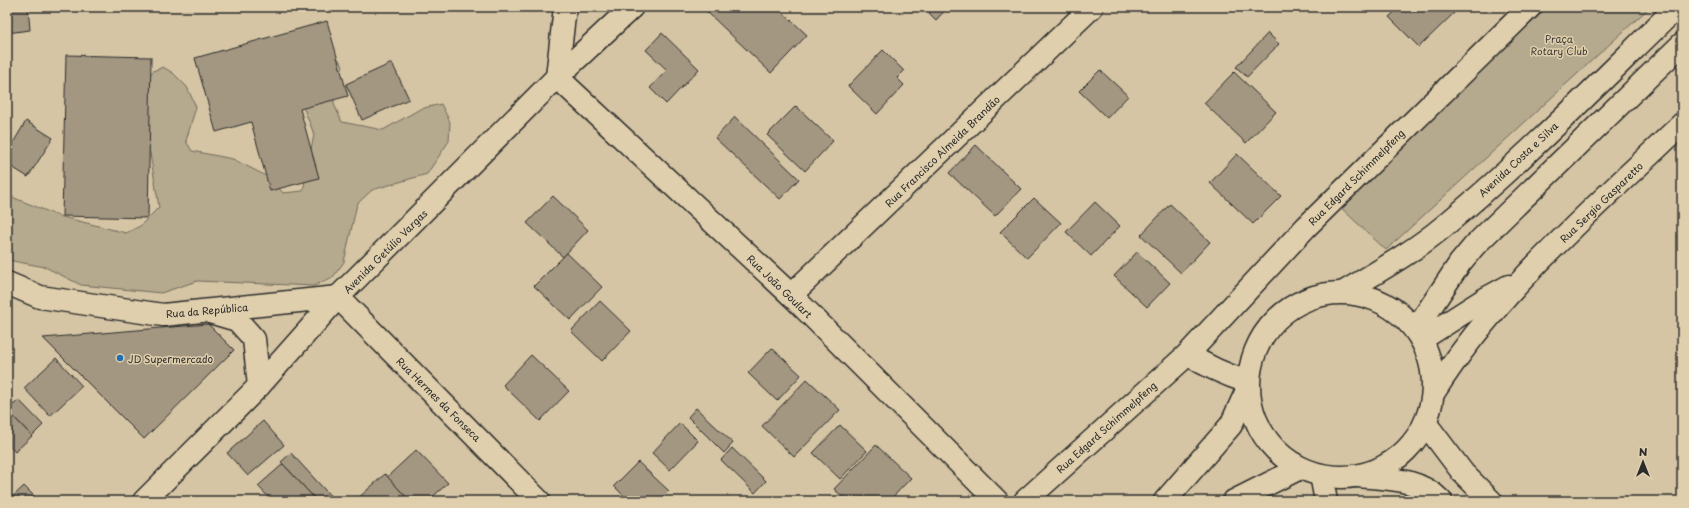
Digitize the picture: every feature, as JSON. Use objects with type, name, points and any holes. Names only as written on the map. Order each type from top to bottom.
[{"type":"street","points":[[557,77],[564,7]]},
{"type":"street","name":"Avenida Getúlio Vargas","points":[[144,501],[259,386],[338,297],[557,77],[632,7]]},
{"type":"street","name":"Rua Francisco Almeida Brandão","points":[[791,295],[1092,7]]},
{"type":"street","name":"Rua Edgard Schimmelpfeng","points":[[1025,501],[1188,354],[1306,227],[1530,7]]},
{"type":"street","name":"Avenida Costa e Silva","points":[[1344,292],[1392,264],[1442,228],[1523,156],[1678,7]]},
{"type":"street","points":[[1419,334],[1460,263],[1475,245],[1682,44]]},
{"type":"street","name":"Rua João Goulart","points":[[557,77],[791,295],[997,501]]},
{"type":"street","name":"Rua Sergio Gasparetto","points":[[1434,392],[1454,361],[1521,280],[1682,124]]},
{"type":"street","name":"Rua Sergio Gasparetto","points":[[1419,334],[1521,280]]},
{"type":"street","name":"Rua da República","points":[[7,283],[40,297],[163,315],[338,297]]},
{"type":"street","name":"Avenida Costa e Silva","points":[[1165,501],[1231,425],[1248,385],[1255,351],[1272,324],[1297,304],[1327,293],[1344,292],[1364,295],[1384,303],[1401,314],[1419,334],[1432,364],[1434,392],[1426,424],[1398,458],[1358,476],[1322,475],[1300,468],[1274,448],[1256,421],[1248,385]]},
{"type":"street","name":"Rua Hermes da Fonseca","points":[[338,297],[539,501]]},
{"type":"street","points":[[206,311],[237,320],[254,339],[259,386]]},
{"type":"street","points":[[1188,354],[1205,366],[1248,385]]},
{"type":"street","points":[[1426,424],[1463,473],[1491,501]]},
{"type":"street","points":[[1234,501],[1300,468]]},
{"type":"street","points":[[1322,475],[1326,501]]},
{"type":"street","points":[[1358,476],[1412,482],[1435,494],[1442,501]]},
{"type":"green space","name":"Praça Rotary Club","points":[[1548,7],[1650,7],[1386,250],[1338,205]]},
{"type":"green space","points":[[332,49],[343,66],[335,84],[334,104],[342,122],[383,130],[420,109],[441,104],[450,122],[449,141],[427,174],[372,190],[357,204],[344,262],[333,277],[314,286],[197,281],[161,293],[81,285],[45,267],[7,260],[7,195],[59,216],[126,233],[140,226],[159,207],[139,88],[153,71],[163,67],[173,73],[187,87],[196,107],[186,141],[192,151],[233,159],[270,178],[283,193],[303,191],[314,134],[292,79]]},
{"type":"building","points":[[28,7],[30,30],[7,33],[7,8]]},
{"type":"building","points":[[702,7],[777,7],[807,35],[771,73]]},
{"type":"building","points":[[935,7],[948,7],[936,20],[929,13]]},
{"type":"building","points":[[1400,7],[1452,7],[1456,11],[1419,47],[1389,17]]},
{"type":"building","points":[[327,21],[348,96],[300,109],[319,178],[270,191],[251,122],[216,132],[195,58]]},
{"type":"building","points":[[662,33],[699,69],[666,104],[650,88],[667,70],[646,50]]},
{"type":"building","points":[[1268,33],[1279,44],[1247,77],[1236,67]]},
{"type":"building","points":[[883,50],[904,71],[897,78],[904,85],[877,114],[848,86]]},
{"type":"building","points":[[66,55],[151,57],[148,218],[62,216]]},
{"type":"building","points":[[392,63],[409,99],[362,120],[346,84]]},
{"type":"building","points":[[1100,70],[1128,96],[1107,118],[1079,91]]},
{"type":"building","points":[[1234,72],[1276,112],[1246,143],[1204,103]]},
{"type":"building","points":[[796,106],[833,141],[805,171],[767,135]]},
{"type":"building","points":[[735,117],[799,179],[780,199],[715,138]]},
{"type":"building","points":[[26,121],[53,138],[28,177],[7,164],[7,153]]},
{"type":"building","points":[[976,145],[1021,189],[995,216],[949,173]]},
{"type":"building","points":[[1237,154],[1281,196],[1253,224],[1210,183]]},
{"type":"building","points":[[553,196],[588,230],[563,257],[527,223]]},
{"type":"building","points":[[1034,198],[1061,223],[1027,258],[1000,232]]},
{"type":"building","points":[[1095,202],[1120,226],[1091,256],[1066,232]]},
{"type":"building","points":[[1170,204],[1210,242],[1181,273],[1141,235]]},
{"type":"building","points":[[1137,252],[1170,283],[1147,307],[1114,276]]},
{"type":"building","points":[[567,253],[602,287],[570,320],[534,286]]},
{"type":"building","points":[[600,301],[631,331],[602,361],[571,331]]},
{"type":"building","points":[[208,324],[234,350],[144,439],[43,338]]},
{"type":"building","points":[[772,348],[801,375],[777,401],[748,373]]},
{"type":"building","points":[[531,355],[569,391],[540,421],[503,385]]},
{"type":"building","points":[[56,358],[82,386],[50,416],[24,388]]},
{"type":"building","points":[[807,379],[840,410],[794,457],[762,426]]},
{"type":"building","points":[[19,400],[43,425],[32,436],[7,410]]},
{"type":"building","points":[[696,408],[733,443],[724,453],[688,417]]},
{"type":"building","points":[[7,410],[32,436],[15,452],[7,443]]},
{"type":"building","points":[[263,421],[284,445],[248,476],[227,453]]},
{"type":"building","points":[[680,423],[698,441],[670,470],[652,453]]},
{"type":"building","points":[[840,425],[867,451],[840,479],[813,453]]},
{"type":"building","points":[[876,445],[911,478],[889,501],[847,501],[834,489]]},
{"type":"building","points":[[732,448],[766,481],[755,493],[721,460]]},
{"type":"building","points":[[416,450],[448,483],[428,501],[410,501],[387,477]]},
{"type":"building","points":[[291,453],[335,501],[317,501],[281,462]]},
{"type":"building","points":[[638,462],[669,491],[659,501],[629,501],[614,486]]},
{"type":"building","points":[[283,464],[317,501],[272,501],[258,486]]},
{"type":"building","points":[[385,474],[407,498],[404,501],[355,501]]},
{"type":"building","points":[[24,486],[39,501],[8,501]]},
{"type":"place","name":"JD Supermercado","points":[[120,358]]}]
